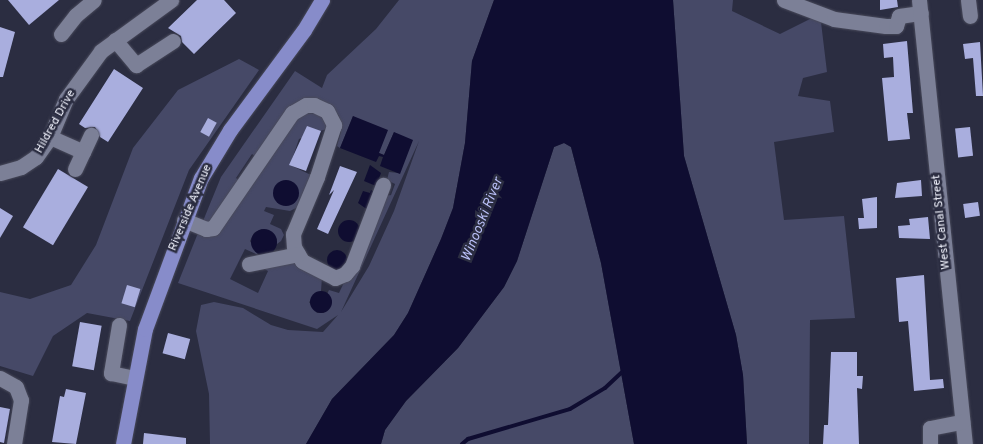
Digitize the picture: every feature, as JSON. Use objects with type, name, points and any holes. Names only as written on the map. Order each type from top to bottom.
[{"type":"main road","name":"Riverside Avenue","points":[[123,444],[134,378],[145,329],[184,220],[213,156],[322,0]]},
{"type":"street","points":[[61,34],[76,15],[94,0]]},
{"type":"street","name":"Hildred Drive","points":[[0,173],[21,168],[36,157],[50,137],[66,99],[101,51],[171,0]]},
{"type":"street","points":[[784,0],[834,19],[886,26],[896,26],[899,16],[920,7]]},
{"type":"street","points":[[968,0],[970,16]]},
{"type":"street","name":"West Canal Street","points":[[920,7],[964,444]]},
{"type":"street","points":[[116,40],[136,65],[173,41]]},
{"type":"street","points":[[184,220],[206,230],[214,228],[292,113],[306,106],[321,107],[332,116],[334,125],[317,177],[293,234],[298,254],[302,261],[335,278],[345,274],[352,266],[383,185]]},
{"type":"street","points":[[75,170],[91,135]]},
{"type":"street","points":[[50,137],[83,152]]},
{"type":"street","points":[[248,264],[298,254]]},
{"type":"street","points":[[119,325],[111,373],[134,378]]},
{"type":"street","points":[[0,378],[16,386],[21,400],[14,444]]},
{"type":"street","points":[[930,444],[930,428],[962,422]]},
{"type":"shaded area","points":[[399,0],[494,0],[472,61],[465,143],[453,208],[441,239],[408,313],[394,335],[332,399],[306,444],[210,444],[209,394],[196,331],[201,305],[214,302],[243,308],[271,325],[288,330],[323,332],[338,315],[317,329],[178,283],[198,233],[219,232],[297,118],[256,157],[252,154],[236,178],[240,181],[212,222],[203,221],[221,177],[295,71],[322,88],[327,75],[376,29]],"holes":[[[315,101],[334,109],[339,116],[341,132],[337,146],[340,148],[353,116],[379,153],[384,155],[394,132],[399,173],[389,172],[387,180],[395,184],[391,195],[385,196],[339,293],[329,290],[327,294],[330,297],[324,313],[317,313],[309,302],[321,291],[322,277],[294,261],[261,267],[268,271],[258,293],[230,279],[245,249],[258,255],[250,241],[254,233],[262,229],[277,239],[277,244],[281,241],[284,235],[281,229],[270,224],[274,215],[264,211],[266,207],[290,211],[300,206],[311,175],[290,165],[299,139],[326,129],[327,121],[319,114],[305,113],[297,118]],[[419,141],[394,211],[369,266],[341,312]]]},
{"type":"shaded area","points":[[673,0],[733,0],[732,11],[780,34],[820,14],[827,72],[803,78],[798,96],[830,101],[834,132],[774,142],[784,220],[844,216],[855,318],[810,320],[809,444],[747,444],[743,375],[736,335],[684,156]]},
{"type":"shaded area","points":[[239,59],[259,70],[189,170],[130,321],[87,313],[53,336],[33,376],[0,366],[0,292],[30,299],[71,285],[96,245],[133,148],[178,90]]},
{"type":"shaded area","points":[[564,143],[571,147],[601,263],[634,444],[381,444],[385,430],[406,401],[458,348],[504,287],[517,261],[554,147]]},
{"type":"water","name":"Winooski River","points":[[494,0],[673,0],[684,156],[736,335],[743,375],[747,444],[634,444],[601,263],[571,147],[564,143],[554,147],[517,261],[504,287],[458,348],[406,401],[385,430],[381,444],[306,444],[332,399],[394,335],[408,313],[441,239],[453,208],[465,143],[472,61]]},
{"type":"water","points":[[353,116],[388,130],[379,153],[384,155],[394,132],[413,140],[400,174],[380,166],[383,157],[379,156],[376,162],[340,148]]},
{"type":"water","points":[[370,165],[381,173],[376,186],[364,181]]},
{"type":"water","points":[[286,180],[295,184],[299,193],[295,202],[286,206],[277,202],[273,193],[277,184]]},
{"type":"water","points":[[371,190],[375,192],[368,210],[358,203],[363,191],[370,193]]},
{"type":"water","points":[[349,220],[357,223],[360,231],[357,239],[349,242],[341,239],[338,231],[341,223]]},
{"type":"water","points":[[264,229],[273,233],[277,242],[273,251],[264,255],[255,251],[251,242],[255,233]]},
{"type":"water","points":[[333,250],[341,250],[347,256],[347,264],[341,270],[333,270],[327,264],[327,256]]},
{"type":"water","points":[[321,291],[329,294],[332,302],[329,310],[321,313],[313,310],[310,302],[313,294]]},
{"type":"building","points":[[8,0],[59,0],[29,25]]},
{"type":"building","points":[[197,0],[224,0],[236,13],[194,54],[182,42],[181,36],[168,28]]},
{"type":"building","points":[[880,0],[897,0],[898,7],[880,10]]},
{"type":"building","points":[[0,27],[15,32],[3,77],[0,77]]},
{"type":"building","points":[[907,41],[913,113],[907,113],[910,139],[888,141],[882,78],[894,77],[893,57],[884,58],[883,44]]},
{"type":"building","points":[[980,42],[983,96],[976,96],[973,58],[965,59],[963,44]]},
{"type":"building","points":[[114,69],[143,88],[108,142],[100,137],[95,127],[85,128],[79,124]]},
{"type":"building","points":[[208,118],[217,123],[209,137],[200,132]]},
{"type":"building","points":[[307,126],[321,131],[306,171],[289,165]]},
{"type":"building","points":[[970,127],[973,156],[958,157],[955,129]]},
{"type":"building","points":[[340,166],[357,172],[328,234],[317,229],[334,190],[329,195]]},
{"type":"building","points":[[58,169],[88,187],[53,245],[23,227]]},
{"type":"building","points":[[921,180],[922,196],[895,198],[897,183]]},
{"type":"building","points":[[877,197],[877,228],[859,229],[858,218],[864,218],[862,199]]},
{"type":"building","points":[[978,202],[980,216],[965,218],[963,204]]},
{"type":"building","points":[[0,208],[13,216],[0,238]]},
{"type":"building","points":[[928,217],[930,239],[899,238],[898,226],[910,225],[909,219]]},
{"type":"building","points":[[924,275],[930,380],[943,379],[944,388],[914,391],[908,321],[899,322],[896,278]]},
{"type":"building","points":[[127,285],[140,289],[135,307],[121,303]]},
{"type":"building","points":[[80,322],[102,326],[94,370],[72,366]]},
{"type":"building","points":[[168,333],[190,339],[185,359],[163,353]]},
{"type":"building","points":[[831,352],[857,352],[857,376],[863,376],[862,389],[857,388],[859,444],[823,444],[824,425],[828,425]]},
{"type":"building","points":[[66,389],[86,393],[76,444],[52,442],[60,396],[64,397]]},
{"type":"building","points":[[0,407],[10,409],[4,443],[0,442]]},
{"type":"building","points":[[144,433],[186,438],[186,444],[143,444]]},
{"type":"waterway","points":[[462,444],[468,439],[570,409],[605,388],[622,372]]}]
